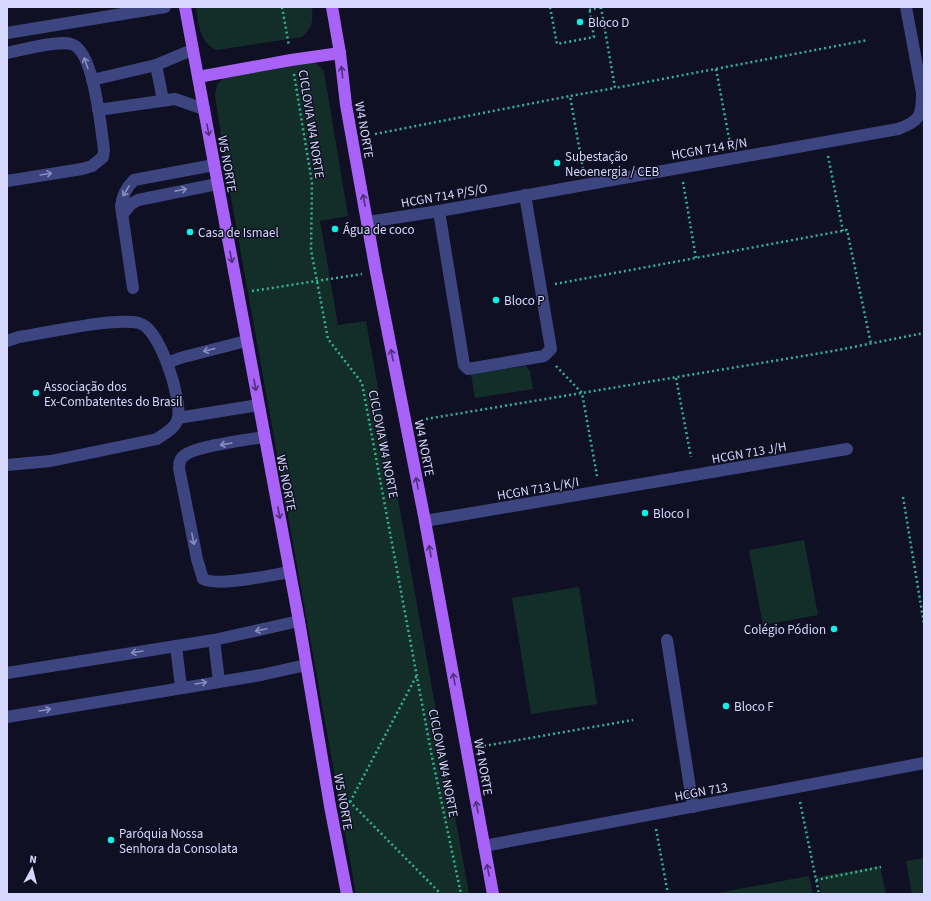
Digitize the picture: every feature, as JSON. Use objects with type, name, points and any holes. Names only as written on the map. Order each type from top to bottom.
[{"type":"main road","name":"W5 NORTE","points":[[185,7],[299,621],[330,806],[347,894]]},
{"type":"main road","name":"W4 NORTE","points":[[332,7],[340,53],[346,105],[376,272],[425,521],[493,894]]},
{"type":"main road","points":[[198,78],[291,60],[340,53]]},
{"type":"street","points":[[7,33],[165,7]]},
{"type":"street","name":"HCGN 714 R/N","points":[[525,195],[898,128],[913,124],[918,117],[922,106],[922,93],[906,7]]},
{"type":"street","points":[[7,53],[56,44],[71,44],[77,46],[82,52],[92,80],[104,150],[103,157],[92,166],[82,169],[7,181]]},
{"type":"street","points":[[92,80],[156,65],[192,50]]},
{"type":"street","points":[[156,65],[163,100]]},
{"type":"street","points":[[98,110],[175,99],[204,109]]},
{"type":"street","points":[[133,288],[122,215],[122,197],[126,188],[134,180],[214,165]]},
{"type":"street","points":[[160,175],[166,194]]},
{"type":"street","points":[[122,215],[131,204],[138,200],[217,184]]},
{"type":"street","points":[[439,211],[464,365],[468,369],[544,356],[551,349],[525,195]]},
{"type":"street","name":"HCGN 714 P/S/O","points":[[368,222],[525,195]]},
{"type":"street","points":[[7,341],[27,336],[129,321],[142,324],[152,332],[167,362],[178,402],[178,418],[170,430],[157,438],[51,461],[7,465]]},
{"type":"street","points":[[167,362],[246,341]]},
{"type":"street","points":[[178,418],[258,405]]},
{"type":"street","points":[[264,437],[188,453],[183,455],[179,468],[197,559],[203,579],[215,582],[290,572]]},
{"type":"street","name":"HCGN 713 J/H","points":[[656,482],[847,449]]},
{"type":"street","name":"HCGN 713 L/K/I","points":[[425,521],[656,482]]},
{"type":"street","points":[[7,673],[214,640],[299,621]]},
{"type":"street","points":[[214,640],[220,681]]},
{"type":"street","points":[[667,640],[693,807]]},
{"type":"street","points":[[176,646],[181,687]]},
{"type":"street","points":[[7,717],[306,665]]},
{"type":"street","name":"HCGN 713","points":[[484,846],[924,763]]},
{"type":"path","name":"CICLOVIA W4 NORTE","points":[[282,7],[312,183],[311,250],[328,339],[362,383],[417,675],[461,894]]},
{"type":"path","points":[[550,7],[557,44],[594,37],[589,8],[601,7],[615,88]]},
{"type":"path","points":[[375,134],[868,40]]},
{"type":"path","points":[[716,69],[730,146]]},
{"type":"path","points":[[570,96],[584,172]]},
{"type":"path","points":[[828,154],[843,231]]},
{"type":"path","points":[[683,180],[696,258]]},
{"type":"path","points":[[551,285],[847,230],[871,344]]},
{"type":"path","points":[[238,294],[317,280],[376,272]]},
{"type":"path","points":[[426,420],[871,344],[924,333]]},
{"type":"path","points":[[552,361],[582,393],[597,474]]},
{"type":"path","points":[[676,378],[691,457]]},
{"type":"path","points":[[903,497],[924,630]]},
{"type":"path","points":[[350,802],[417,675]]},
{"type":"path","points":[[484,746],[633,720]]},
{"type":"path","points":[[799,798],[819,894]]},
{"type":"path","points":[[330,806],[350,802]]},
{"type":"path","points":[[350,802],[441,894]]},
{"type":"path","points":[[655,824],[668,894]]},
{"type":"path","points":[[816,880],[881,867]]},
{"type":"green space","points":[[196,7],[312,7],[312,20],[310,27],[302,37],[217,50],[211,47],[203,38],[199,26]]},
{"type":"green space","points":[[305,60],[316,63],[324,71],[348,216],[320,221],[338,325],[366,321],[469,894],[356,894],[226,170],[215,95],[217,85],[226,75]]},
{"type":"green space","points":[[526,366],[530,371],[533,389],[475,398],[471,374]]},
{"type":"green space","points":[[804,540],[818,615],[763,625],[749,550]]},
{"type":"green space","points":[[579,587],[597,704],[531,714],[512,598]]},
{"type":"green space","points":[[924,858],[924,894],[912,894],[906,861]]},
{"type":"green space","points":[[880,866],[886,894],[821,894],[818,877]]},
{"type":"green space","points":[[809,876],[813,894],[712,894]]},
{"type":"place","name":"Bloco D","points":[[580,22]]},
{"type":"place","name":"Subestação Neoenergia / CEB","points":[[557,163]]},
{"type":"place","name":"Água de coco","points":[[335,229]]},
{"type":"place","name":"Casa de Ismael","points":[[190,232]]},
{"type":"place","name":"Bloco P","points":[[496,300]]},
{"type":"place","name":"Associação dos Ex-Combatentes do Brasil","points":[[36,393]]},
{"type":"place","name":"Bloco I","points":[[645,513]]},
{"type":"place","name":"Colégio Pódion","points":[[834,629]]},
{"type":"place","name":"Bloco F","points":[[726,706]]},
{"type":"place","name":"Paróquia Nossa Senhora da Consolata","points":[[111,840]]}]
